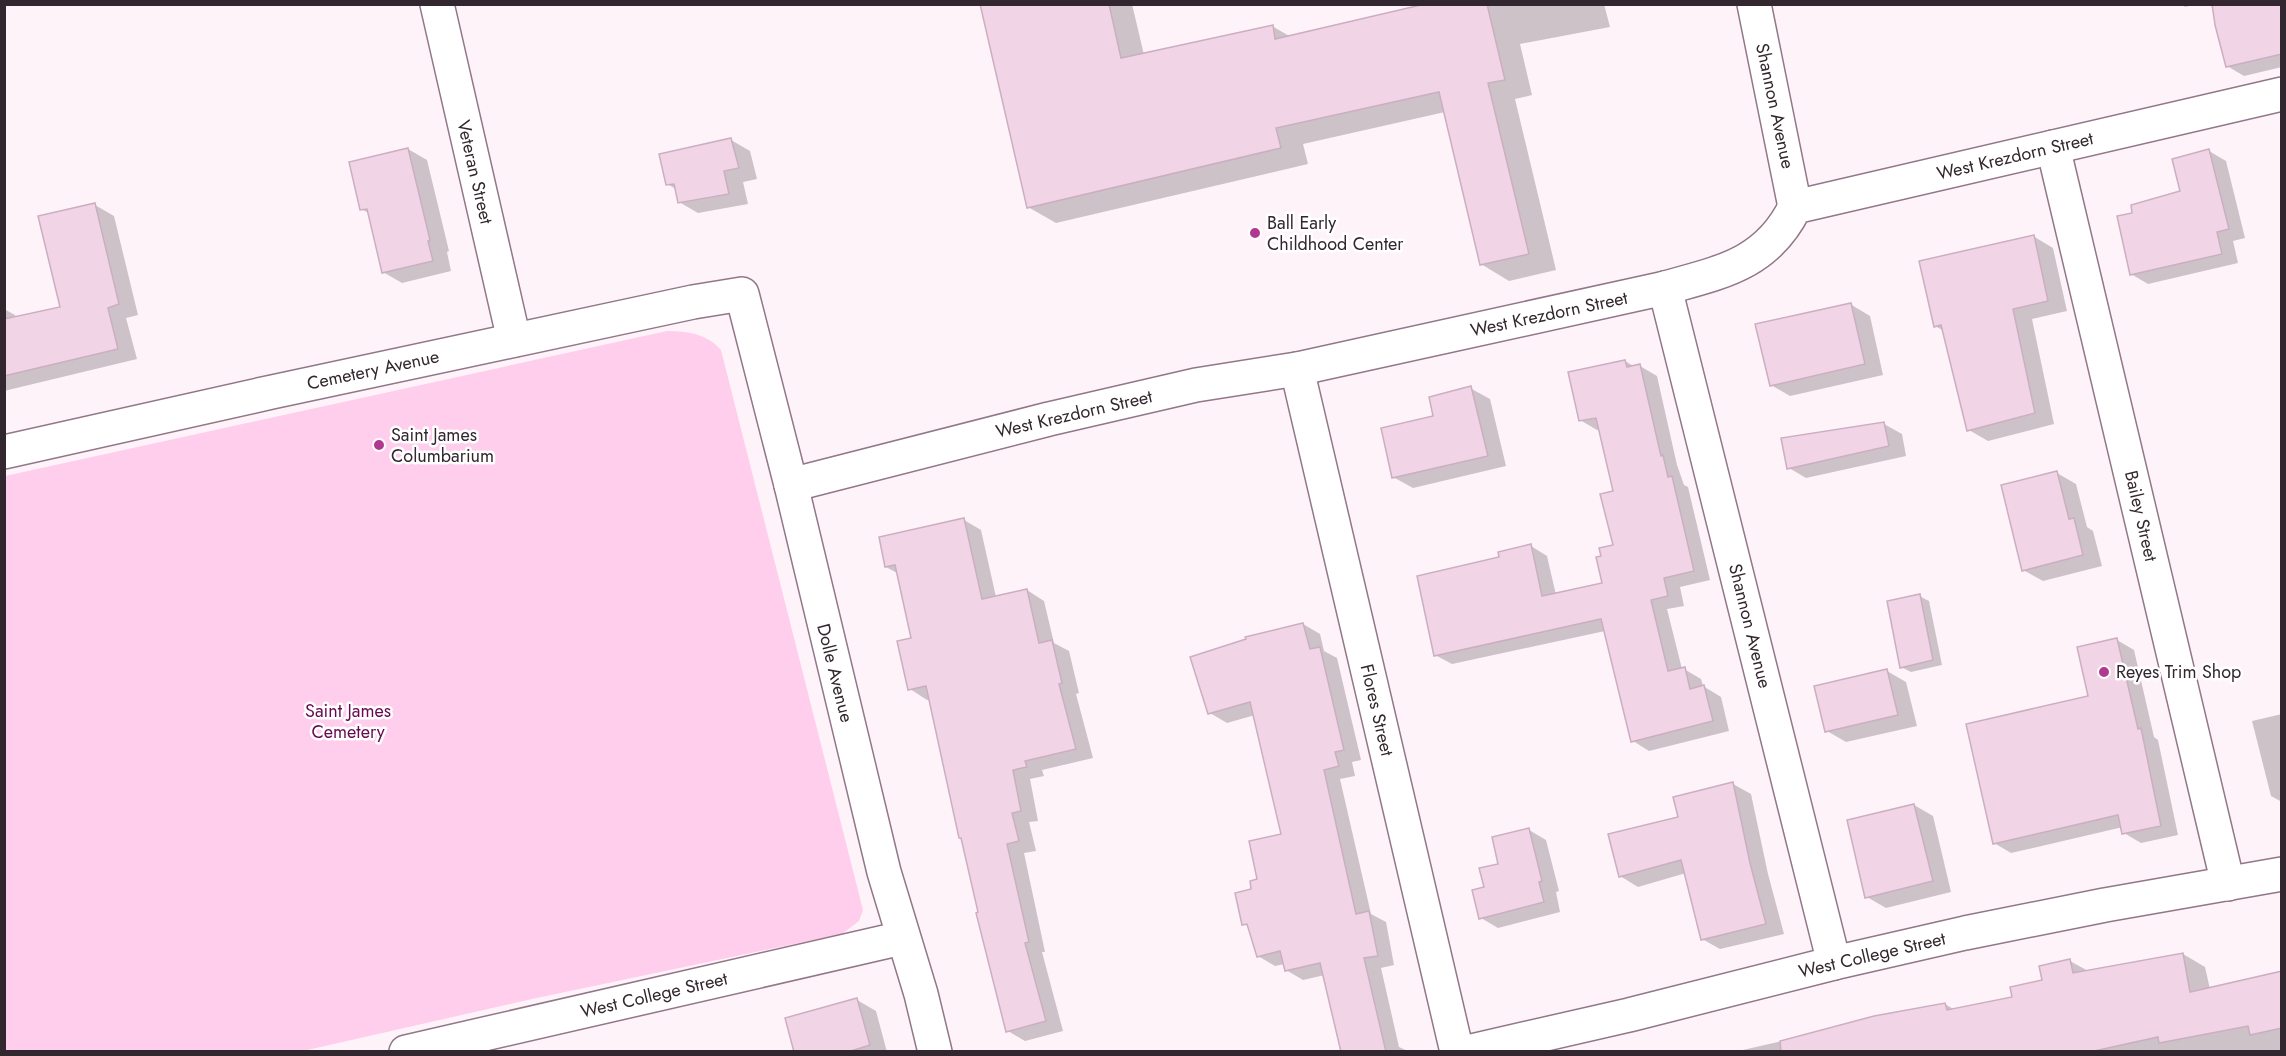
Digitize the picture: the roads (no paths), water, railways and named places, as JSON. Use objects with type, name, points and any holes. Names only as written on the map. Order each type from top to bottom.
[{"type":"street","name":"Veteran Street","points":[[437,4],[514,340]]},
{"type":"street","name":"Shannon Avenue","points":[[1754,4],[1795,207]]},
{"type":"street","name":"West Krezdorn Street","points":[[791,485],[1048,418],[1196,385],[1297,369],[1665,288],[1708,276],[1765,249],[1785,227],[1795,207],[2282,94]]},
{"type":"street","name":"Bailey Street","points":[[2053,147],[2228,884]]},
{"type":"street","name":"Shannon Avenue","points":[[1665,288],[1834,963]]},
{"type":"street","name":"Cemetery Avenue","points":[[4,452],[514,340],[742,294]]},
{"type":"street","name":"Dolle Avenue","points":[[742,294],[791,485],[884,872],[902,938],[921,994],[935,1052]]},
{"type":"street","name":"Flores Street","points":[[1297,369],[1457,1052]]},
{"type":"street","name":"West College Street","points":[[1467,1052],[1629,1015],[1834,963],[2093,908],[2282,874]]},
{"type":"street","name":"West College Street","points":[[406,1052],[902,938]]},
{"type":"place","name":"Ball Early Childhood Center","points":[[1255,233]]},
{"type":"place","name":"Saint James Columbarium","points":[[379,445]]},
{"type":"place","name":"Reyes Trim Shop","points":[[2104,672]]},
{"type":"park label","name":"Saint James Cemetery","points":[[348,721]]}]
